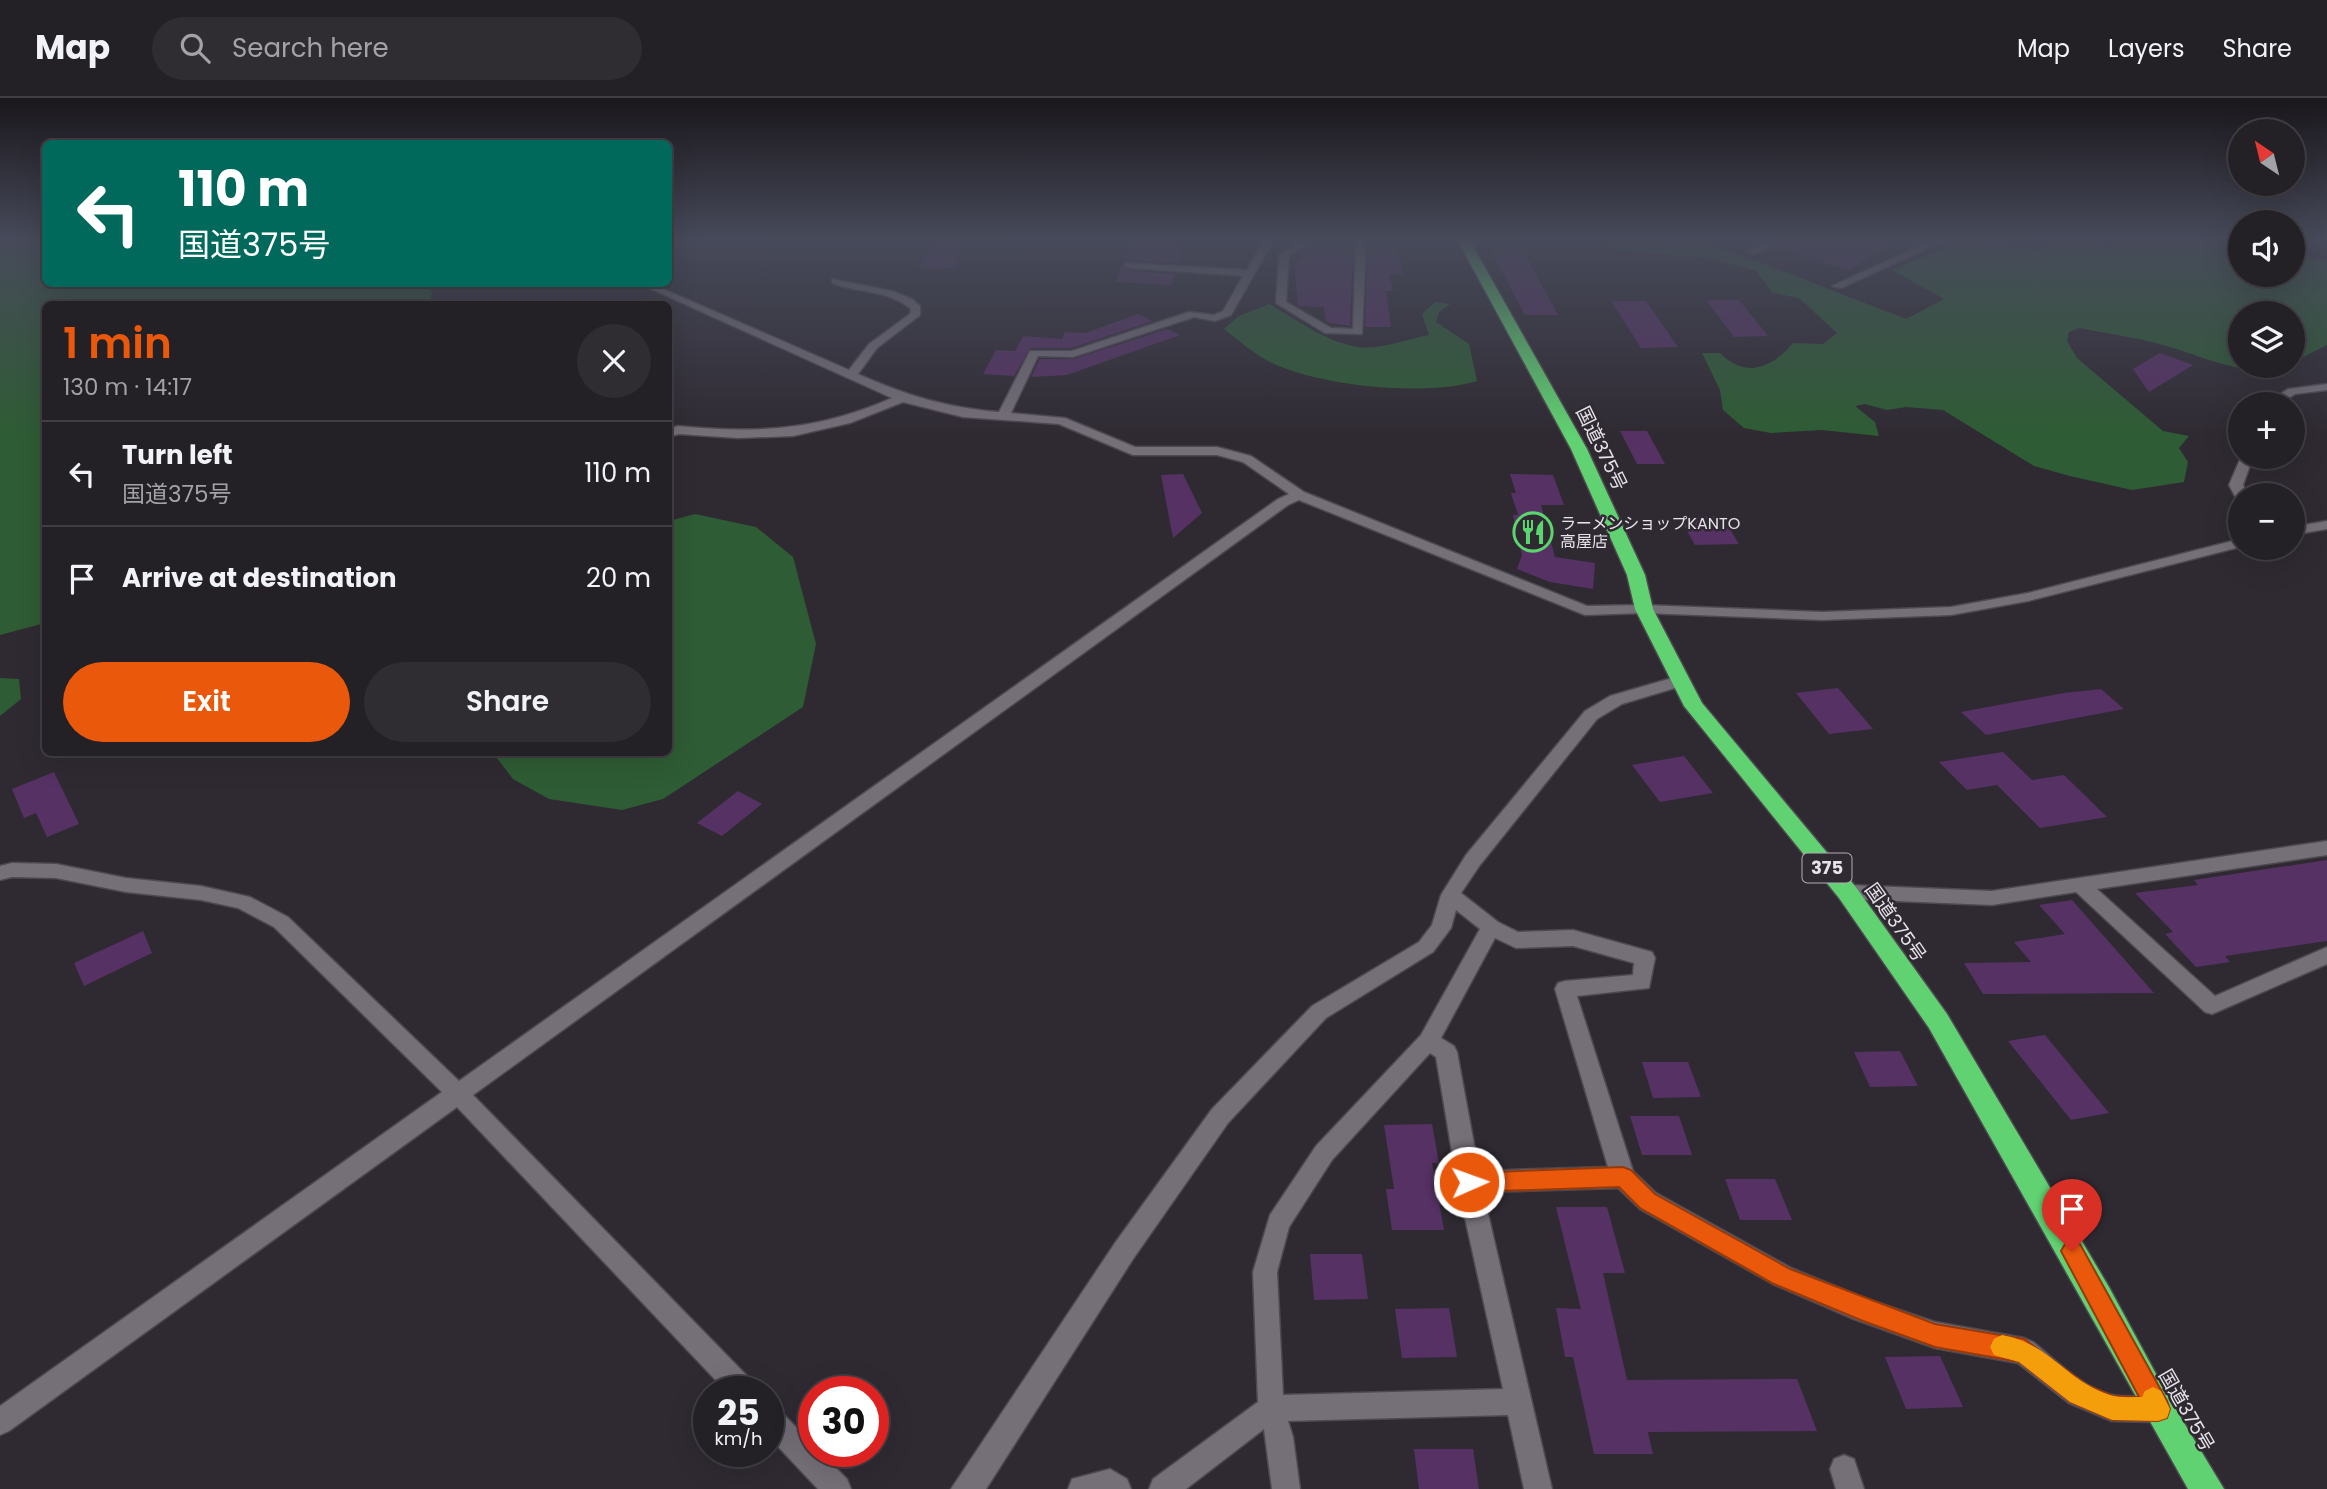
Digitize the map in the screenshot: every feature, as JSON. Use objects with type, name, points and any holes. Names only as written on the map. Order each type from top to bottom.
[{"type":"highway","name":"国道375号","points":[[1500,306],[1579,449],[1636,575],[1644,608],[1679,681],[1694,706],[1847,892],[1938,1021],[2099,1297],[2158,1409],[2207,1489]]},
{"type":"street","points":[[693,306],[902,398],[963,413],[1061,421],[1133,451],[1217,452],[1247,459],[1298,495],[1585,611],[1644,608],[1822,616],[1951,611],[2028,597],[2228,546]]},
{"type":"street","points":[[848,376],[858,369],[873,346],[915,315],[916,308],[913,306]]},
{"type":"street","points":[[1003,417],[1034,353],[1073,354],[1193,314],[1215,318],[1227,313],[1231,306]]},
{"type":"street","points":[[1286,306],[1329,331],[1358,332],[1359,306]]},
{"type":"street","points":[[2290,392],[2327,387]]},
{"type":"street","points":[[672,432],[678,430],[742,436],[796,433],[879,409],[902,398]]},
{"type":"street","points":[[0,1422],[1283,502],[1298,495]]},
{"type":"street","points":[[2305,529],[2327,525]]},
{"type":"street","points":[[965,1489],[973,1484],[1124,1251],[1220,1116],[1318,1012],[1426,947],[1441,928],[1450,895],[1474,860],[1591,715],[1616,699],[1679,681]]},
{"type":"street","points":[[1847,892],[1992,898],[2327,848]]},
{"type":"street","points":[[0,873],[12,870],[56,871],[243,902],[281,922],[457,1093],[730,1376]]},
{"type":"street","points":[[2080,885],[2212,1006],[2327,955]]},
{"type":"street","points":[[1450,895],[1491,927],[1516,940],[1573,938],[1645,957],[1642,982],[1565,989],[1623,1177],[1647,1201],[1782,1276],[1863,1310],[1935,1335],[2024,1351],[2078,1394],[2112,1408],[2158,1409]]},
{"type":"street","points":[[1286,1489],[1280,1437],[1270,1408],[1265,1272],[1278,1223],[1324,1153],[1428,1041],[1491,927]]},
{"type":"street","points":[[1428,1041],[1446,1052],[1469,1182],[1538,1489]]},
{"type":"street","points":[[1469,1182],[1623,1177]]},
{"type":"street","points":[[1163,1489],[1270,1408],[1519,1402]]},
{"type":"street","points":[[784,1434],[837,1489]]},
{"type":"street","points":[[1082,1489],[1110,1483],[1117,1489]]},
{"type":"green space","points":[[0,306],[42,306],[42,624],[0,635]]},
{"type":"green space","points":[[1264,306],[1272,306],[1334,340],[1367,348],[1429,335],[1422,314],[1431,306],[1447,306],[1439,312],[1436,322],[1469,344],[1477,381],[1429,388],[1342,383],[1289,370],[1268,361],[1224,329],[1239,316]]},
{"type":"green space","points":[[1808,306],[1872,306],[1906,319],[1931,306],[2228,306],[2228,365],[2136,339],[2080,328],[2069,332],[2067,341],[2077,358],[2163,431],[2189,436],[2179,448],[2188,462],[2184,482],[2132,490],[2034,466],[1943,410],[1906,407],[1887,410],[1865,404],[1855,406],[1875,422],[1879,436],[1822,430],[1771,433],[1744,428],[1723,410],[1720,390],[1702,353],[1720,353],[1739,366],[1749,368],[1768,364],[1793,343],[1823,344],[1837,333]]},
{"type":"green space","points":[[2305,306],[2327,306],[2327,345],[2305,356]]},
{"type":"green space","points":[[695,514],[756,527],[793,557],[816,644],[803,707],[663,799],[622,810],[549,799],[513,779],[495,756],[672,756],[672,520]]},
{"type":"green space","points":[[0,678],[19,679],[21,699],[0,716]]},
{"type":"building","points":[[1298,306],[1351,306],[1350,326],[1326,322],[1324,307]]},
{"type":"building","points":[[1366,306],[1388,306],[1391,327],[1365,327]]},
{"type":"building","points":[[1520,306],[1553,306],[1558,315],[1525,315]]},
{"type":"building","points":[[1614,306],[1649,306],[1678,347],[1641,348]]},
{"type":"building","points":[[1710,306],[1744,306],[1768,336],[1734,337]]},
{"type":"building","points":[[1138,314],[1153,321],[1072,348],[1030,348],[1014,376],[983,374],[996,350],[1015,351],[1023,336],[1062,339],[1065,332],[1085,333]]},
{"type":"building","points":[[1167,329],[1180,335],[1067,375],[1031,377],[1040,359],[1074,359]]},
{"type":"building","points":[[2160,353],[2193,365],[2149,392],[2133,369]]},
{"type":"building","points":[[1620,431],[1647,431],[1665,464],[1637,464]]},
{"type":"building","points":[[1183,474],[1202,513],[1173,538],[1161,475]]},
{"type":"building","points":[[1510,474],[1553,475],[1564,505],[1541,505],[1555,557],[1595,563],[1593,589],[1550,582],[1517,569],[1522,555],[1513,515],[1518,515],[1511,493],[1516,493]]},
{"type":"building","points":[[1722,516],[1739,544],[1695,545],[1679,517]]},
{"type":"building","points":[[1838,688],[1873,729],[1829,734],[1796,693]]},
{"type":"building","points":[[2101,689],[2124,709],[1986,735],[1961,712],[2064,693]]},
{"type":"building","points":[[2003,752],[2032,780],[2064,775],[2107,817],[2040,828],[1997,785],[1967,790],[1939,762]]},
{"type":"building","points":[[1684,756],[1713,793],[1660,802],[1632,765]]},
{"type":"building","points":[[54,772],[79,824],[47,837],[36,813],[24,818],[12,789]]},
{"type":"building","points":[[738,791],[762,804],[722,836],[697,823]]},
{"type":"building","points":[[2327,860],[2327,941],[2225,956],[2230,962],[2196,967],[2165,934],[2173,932],[2135,893],[2198,885],[2194,880]]},
{"type":"building","points":[[2072,900],[2154,993],[1983,994],[1964,963],[2031,962],[2014,942],[2065,934],[2039,905]]},
{"type":"building","points":[[143,931],[152,953],[84,986],[74,963]]},
{"type":"building","points":[[2045,1035],[2109,1113],[2071,1120],[2008,1041]]},
{"type":"building","points":[[1900,1051],[1918,1086],[1870,1087],[1854,1052]]},
{"type":"building","points":[[1642,1062],[1688,1062],[1701,1097],[1653,1098]]},
{"type":"building","points":[[1630,1116],[1679,1116],[1692,1155],[1642,1155]]},
{"type":"building","points":[[1432,1124],[1439,1163],[1432,1163],[1444,1230],[1392,1230],[1386,1189],[1394,1189],[1384,1125]]},
{"type":"building","points":[[1725,1179],[1775,1179],[1792,1220],[1740,1220]]},
{"type":"building","points":[[1556,1207],[1607,1207],[1625,1273],[1603,1273],[1627,1380],[1797,1379],[1817,1431],[1648,1432],[1653,1454],[1594,1454],[1573,1357],[1565,1357],[1556,1308],[1581,1309]]},
{"type":"building","points":[[1310,1254],[1362,1254],[1368,1299],[1314,1300]]},
{"type":"building","points":[[1449,1308],[1457,1357],[1402,1358],[1395,1309]]},
{"type":"building","points":[[1940,1356],[1963,1407],[1906,1409],[1885,1357]]},
{"type":"building","points":[[1414,1449],[1473,1449],[1479,1489],[1419,1489]]},
{"type":"slow traffic","points":[[2002,1347],[2024,1351],[2078,1394],[2112,1408],[2158,1409],[2153,1399]]},
{"type":"place","name":"ラーメンショップKANTO 高屋店","points":[[1533,532]]},
{"type":"route","points":[[1469,1182],[1623,1177],[1647,1201],[1782,1276],[1863,1310],[1935,1335],[2024,1351],[2078,1394],[2112,1408],[2158,1409],[2072,1251]]}]
